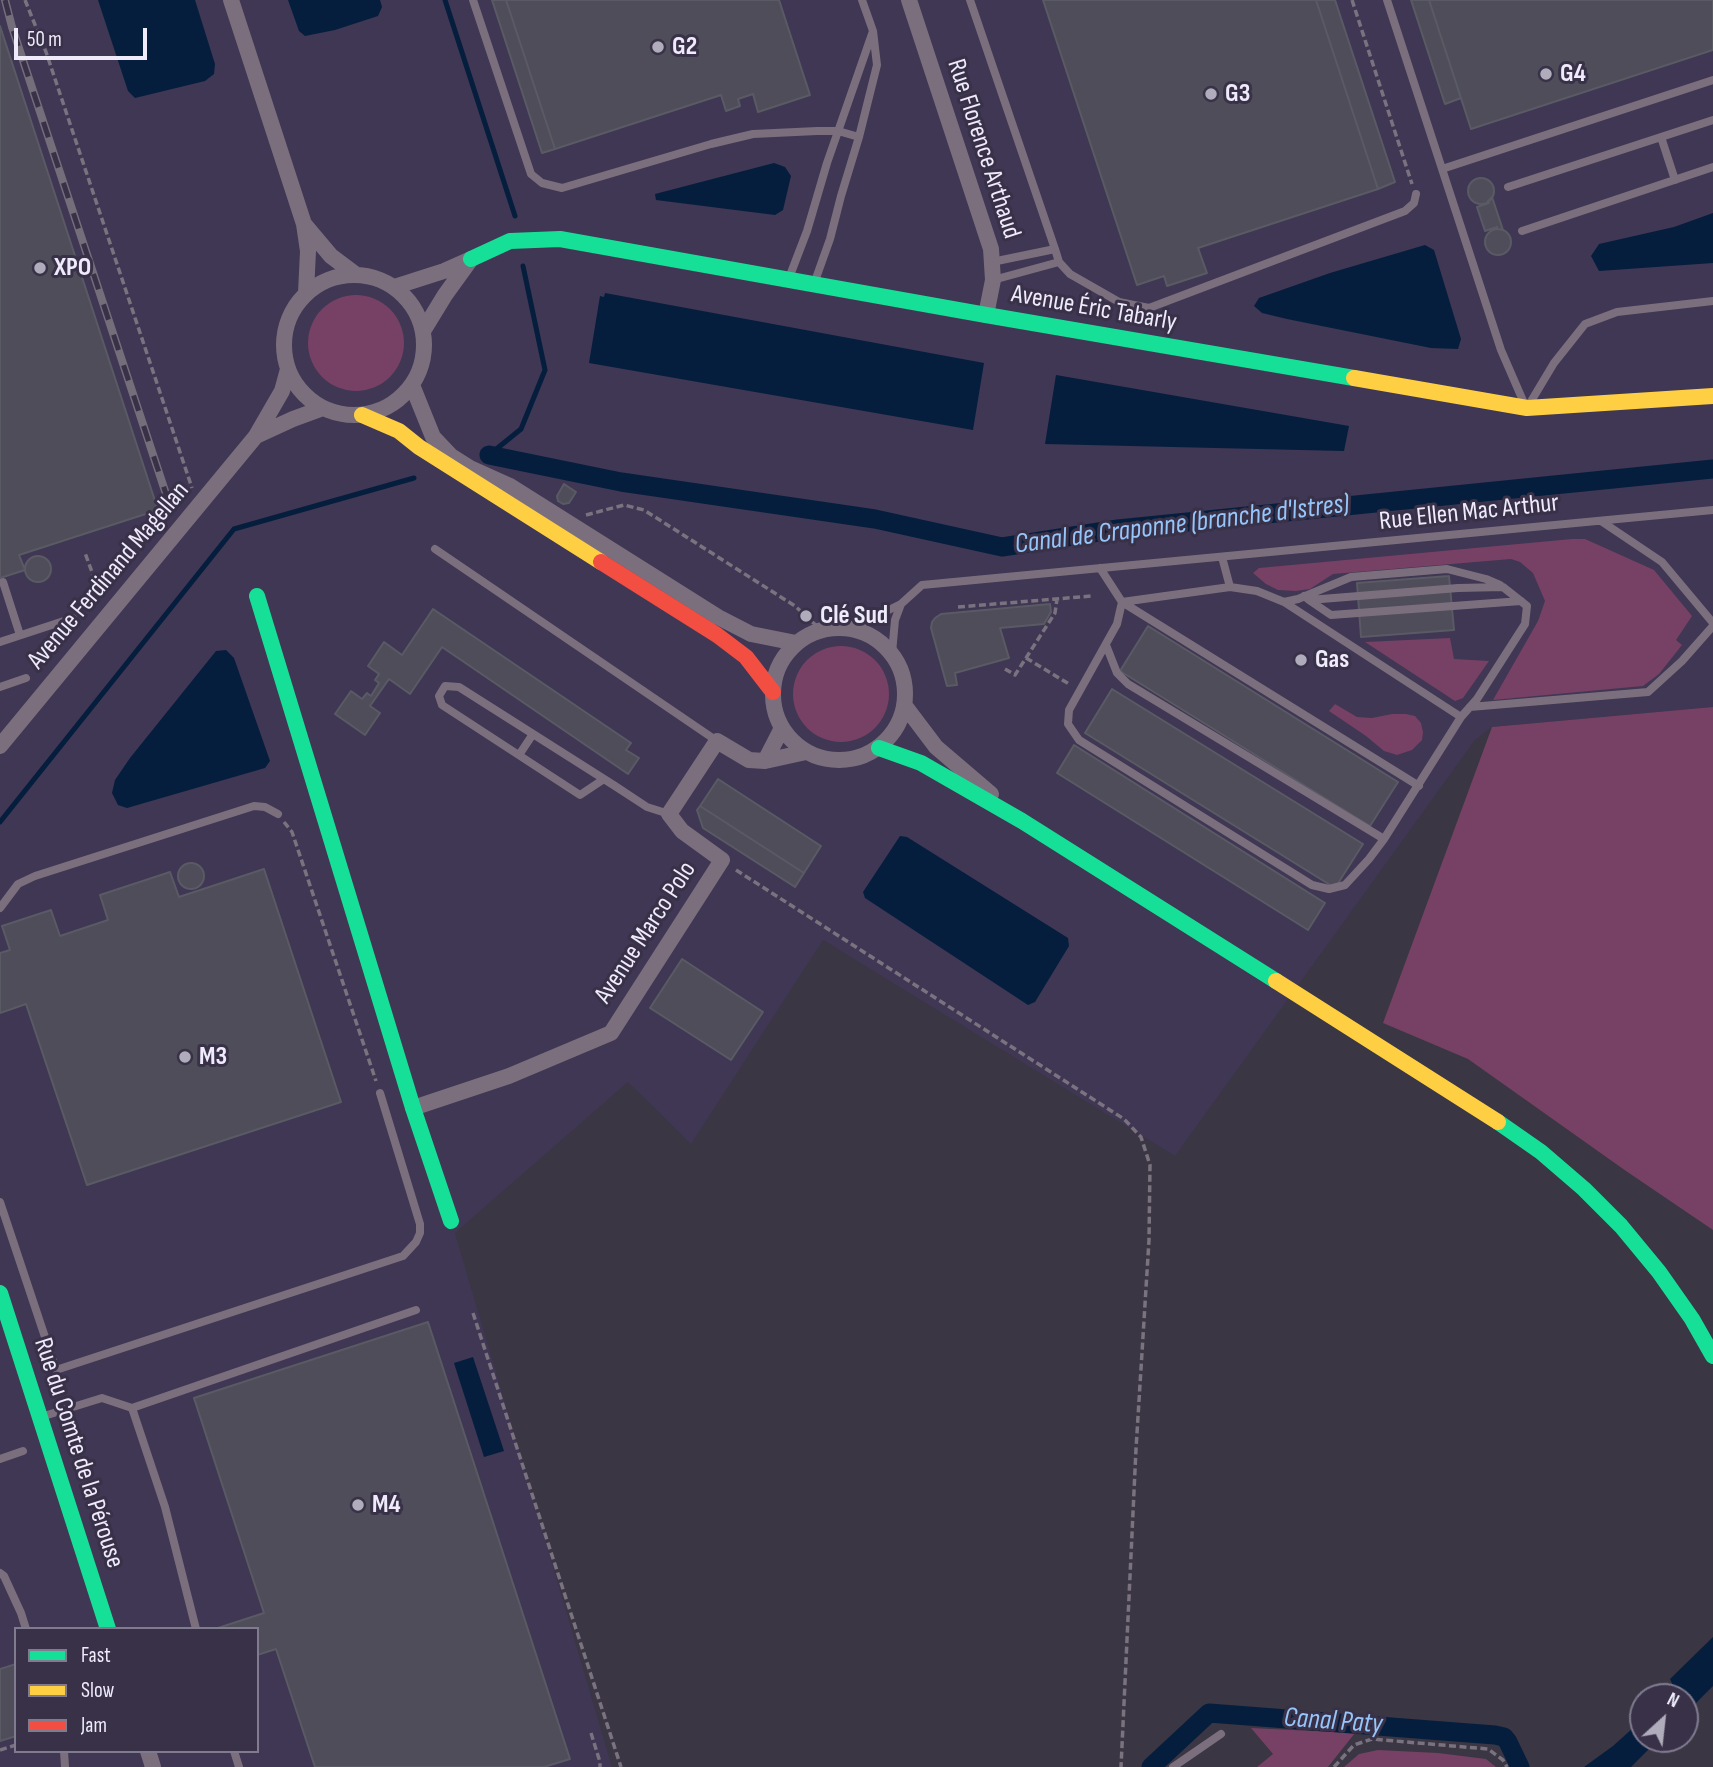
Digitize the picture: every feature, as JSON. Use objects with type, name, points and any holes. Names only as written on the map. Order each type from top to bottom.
[{"type":"street","points":[[231,0],[304,224],[308,251],[306,293]]},
{"type":"street","name":"Rue Florence Arthaud","points":[[909,0],[991,249],[993,279],[986,315]]},
{"type":"street","points":[[304,224],[331,256],[355,274]]},
{"type":"street","name":"Avenue Éric Tabarly","points":[[394,287],[444,271],[510,241],[560,239],[1527,408],[1713,396]]},
{"type":"street","name":"Avenue Éric Tabarly","points":[[423,331],[471,259]]},
{"type":"street","points":[[355,274],[375,278],[394,287],[407,299],[417,314],[423,331],[423,359],[412,385],[399,399],[382,410],[362,415],[342,414],[323,408],[308,398],[288,369],[284,348],[285,328],[293,309],[306,293],[337,276],[355,274]]},
{"type":"street","name":"Avenue Ferdinand Magellan","points":[[0,746],[256,436],[282,391],[288,369]]},
{"type":"street","points":[[412,385],[433,437],[451,456],[510,486],[718,617],[751,634],[796,643]]},
{"type":"street","name":"Avenue Ferdinand Magellan","points":[[256,436],[323,408]]},
{"type":"street","points":[[362,415],[399,431],[419,447],[717,635],[746,657],[773,692]]},
{"type":"street","points":[[257,596],[413,1108],[451,1221]]},
{"type":"street","points":[[850,629],[873,638],[892,653],[901,669],[906,687],[905,706],[891,737],[862,757],[843,761],[824,759],[806,752],[792,741],[782,728],[775,710],[773,692],[780,665],[796,643],[821,630],[850,629]]},
{"type":"street","points":[[905,706],[936,747],[1022,821]]},
{"type":"street","points":[[765,761],[782,728]]},
{"type":"street","points":[[669,814],[717,741],[749,760],[765,761],[806,752]]},
{"type":"street","points":[[878,748],[921,763],[1022,821],[1492,1117],[1541,1152],[1621,1226],[1692,1319],[1713,1356]]},
{"type":"street","name":"Avenue Marco Polo","points":[[413,1108],[509,1076],[611,1033],[722,860],[682,831],[669,814]]},
{"type":"street","name":"Rue du Comte de la Pérouse","points":[[0,1293],[10,1334],[41,1417],[107,1627]]},
{"type":"lane","points":[[473,0],[531,174],[542,183],[562,188],[753,134],[838,131],[859,137]]},
{"type":"lane","points":[[814,284],[830,239],[877,65],[873,31],[862,0]]},
{"type":"lane","points":[[970,0],[1059,262],[1070,274],[1119,302],[1149,308],[1405,211],[1414,203],[1416,194]]},
{"type":"lane","points":[[1387,0],[1501,350],[1527,408]]},
{"type":"lane","points":[[788,279],[807,231],[873,31]]},
{"type":"lane","points":[[1442,169],[1713,80]]},
{"type":"lane","points":[[1508,187],[1713,120]]},
{"type":"lane","points":[[1661,137],[1675,180]]},
{"type":"lane","points":[[1521,231],[1713,167]]},
{"type":"lane","points":[[992,262],[1055,248]]},
{"type":"lane","points":[[993,279],[1059,262]]},
{"type":"lane","points":[[1527,408],[1554,363],[1585,324],[1617,312],[1713,301]]},
{"type":"lane","name":"Rue Ellen Mac Arthur","points":[[850,629],[901,604],[922,585],[1713,510]]},
{"type":"lane","points":[[1470,707],[1648,692],[1682,661],[1713,625],[1662,562],[1601,521]]},
{"type":"lane","points":[[435,549],[717,741]]},
{"type":"lane","points":[[1222,557],[1230,587]]},
{"type":"lane","points":[[1100,568],[1122,603],[1419,786]]},
{"type":"lane","points":[[1122,603],[1117,624],[1069,710],[1068,724],[1079,740],[1312,885],[1329,889],[1345,885],[1384,839],[1461,717],[1477,699],[1525,624],[1527,606],[1503,586],[1447,569],[1350,577],[1307,598]]},
{"type":"lane","points":[[3,582],[19,635]]},
{"type":"lane","points":[[1284,602],[1307,598],[1503,586]]},
{"type":"lane","points":[[1122,603],[1230,587],[1257,591],[1284,602],[1461,717]]},
{"type":"lane","points":[[1307,598],[1331,615],[1521,601]]},
{"type":"lane","points":[[892,653],[895,620],[901,604]]},
{"type":"lane","points":[[0,642],[73,618]]},
{"type":"lane","points":[[1106,645],[1117,673],[1128,684],[1384,839]]},
{"type":"lane","points":[[0,687],[26,678]]},
{"type":"lane","points":[[604,779],[580,795],[442,705],[439,696],[445,686],[459,687],[604,779],[647,807],[669,814]]},
{"type":"lane","points":[[519,755],[533,734]]},
{"type":"lane","points":[[0,908],[18,884],[35,876],[254,806],[265,807],[278,814]]},
{"type":"lane","points":[[0,1202],[56,1370],[403,1256],[416,1242],[420,1223],[380,1093]]},
{"type":"lane","points":[[41,1417],[102,1398],[132,1408],[416,1310]]},
{"type":"lane","points":[[132,1408],[165,1507],[195,1627]]},
{"type":"lane","points":[[0,1459],[23,1451]]},
{"type":"lane","points":[[0,1573],[4,1576],[25,1627]]},
{"type":"lane","points":[[1173,1767],[1221,1734]]},
{"type":"path","points":[[25,0],[46,52],[198,507]]},
{"type":"path","points":[[1352,0],[1416,194]]},
{"type":"path","points":[[565,521],[624,505],[644,510],[795,606],[821,630]]},
{"type":"path","points":[[73,618],[89,597],[95,580],[85,553]]},
{"type":"path","points":[[958,607],[1092,596]]},
{"type":"path","points":[[1005,669],[1015,675],[1055,613],[1057,598]]},
{"type":"path","points":[[1026,657],[1080,690]]},
{"type":"path","points":[[278,814],[292,832],[380,1093]]},
{"type":"path","points":[[741,873],[1124,1119],[1141,1137],[1150,1164],[1149,1240],[1121,1767]]},
{"type":"path","points":[[473,1313],[621,1767]]},
{"type":"path","points":[[591,1733],[600,1767]]},
{"type":"path","points":[[1334,1767],[1354,1745],[1372,1739],[1488,1749],[1503,1760],[1507,1767]]},
{"type":"shaded area","points":[[0,0],[1713,0],[1713,707],[1492,727],[1475,740],[1175,1156],[823,940],[691,1144],[628,1082],[455,1233],[612,1767],[0,1767]]},
{"type":"shaded area","points":[[356,295],[374,299],[390,309],[400,325],[404,343],[400,361],[390,377],[374,387],[356,391],[338,387],[322,377],[312,361],[308,343],[312,325],[322,309],[338,299]]},
{"type":"shaded area","points":[[1585,539],[1654,570],[1692,616],[1676,640],[1682,645],[1659,674],[1643,686],[1493,700],[1538,621],[1545,601],[1533,573],[1520,562],[1511,559],[1333,574],[1310,589],[1296,591],[1278,590],[1253,573],[1259,568]]},
{"type":"shaded area","points":[[1450,638],[1454,659],[1489,661],[1463,698],[1455,701],[1365,642]]},
{"type":"shaded area","points":[[841,646],[859,650],[875,660],[885,676],[889,694],[885,712],[875,728],[859,738],[841,742],[823,738],[807,728],[797,712],[793,694],[797,676],[807,660],[823,650]]},
{"type":"shaded area","points":[[1335,704],[1357,717],[1372,718],[1392,714],[1415,716],[1421,723],[1422,740],[1412,750],[1397,755],[1384,751],[1329,711]]},
{"type":"shaded area","points":[[1713,707],[1713,1230],[1468,1059],[1383,1023],[1492,727]]},
{"type":"shaded area","points":[[1251,1728],[1355,1733],[1328,1767],[1257,1767],[1273,1754]]},
{"type":"shaded area","points":[[1378,1750],[1486,1759],[1496,1767],[1344,1767],[1359,1754]]},
{"type":"water","points":[[98,0],[195,0],[215,64],[214,74],[205,81],[135,98],[128,91]]},
{"type":"water","points":[[288,0],[380,0],[382,7],[378,16],[335,30],[305,36],[299,31]]},
{"type":"water","points":[[774,163],[785,167],[791,176],[783,210],[775,215],[656,200],[655,194]]},
{"type":"water","points":[[1713,213],[1713,263],[1599,271],[1591,256],[1599,244],[1674,227]]},
{"type":"water","points":[[1425,245],[1434,250],[1461,339],[1458,349],[1431,348],[1287,319],[1262,313],[1254,306],[1259,298],[1330,273]]},
{"type":"water","points":[[605,293],[984,363],[973,430],[589,363],[600,296],[604,297]]},
{"type":"water","points":[[1056,375],[1349,426],[1344,451],[1045,444]]},
{"type":"water","points":[[226,650],[234,658],[270,761],[265,768],[127,808],[118,805],[112,793],[115,780],[130,758],[216,651]]},
{"type":"water","points":[[900,836],[907,837],[1068,938],[1069,946],[1035,1002],[1028,1005],[865,898],[863,892]]},
{"type":"water","points":[[473,1357],[504,1451],[484,1457],[454,1363]]},
{"type":"water","points":[[1713,1637],[1713,1686],[1699,1700],[1699,1683],[1672,1683],[1670,1679]]},
{"type":"water","points":[[1629,1732],[1629,1753],[1645,1753],[1631,1767],[1584,1767]]},
{"type":"building","points":[[492,0],[506,0],[555,149],[542,153]]},
{"type":"building","name":"G2","points":[[506,0],[779,0],[810,95],[758,112],[753,94],[738,99],[740,106],[726,111],[721,95],[555,149]]},
{"type":"building","name":"G3","points":[[1043,0],[1316,0],[1378,189],[1198,248],[1207,273],[1167,286],[1164,276],[1137,285]]},
{"type":"building","points":[[1316,0],[1335,0],[1395,182],[1378,189]]},
{"type":"building","points":[[1411,0],[1429,0],[1461,98],[1445,104]]},
{"type":"building","name":"G4","points":[[1429,0],[1713,0],[1713,50],[1471,129]]},
{"type":"building","name":"XPO","points":[[0,26],[158,510],[19,555],[25,570],[0,578]]},
{"type":"building","points":[[1481,178],[1490,182],[1494,191],[1490,200],[1481,204],[1472,200],[1468,191],[1472,182]]},
{"type":"building","points":[[1492,197],[1503,230],[1497,227],[1485,231],[1477,207],[1489,203]]},
{"type":"building","points":[[1498,229],[1507,233],[1511,242],[1507,251],[1498,255],[1489,251],[1485,242],[1489,233]]},
{"type":"building","points":[[564,484],[576,492],[569,503],[563,504],[558,501],[557,496]]},
{"type":"building","points":[[38,556],[47,560],[51,569],[47,578],[38,582],[29,578],[25,569],[29,560]]},
{"type":"building","points":[[1449,576],[1454,630],[1361,637],[1357,583]]},
{"type":"building","points":[[1050,604],[1051,612],[1044,624],[1000,628],[1009,658],[955,673],[957,685],[947,686],[931,628],[935,618],[941,614]]},
{"type":"building","points":[[433,609],[631,743],[626,750],[639,758],[628,774],[442,647],[410,694],[389,679],[370,706],[380,713],[365,735],[335,714],[351,691],[362,699],[367,693],[371,696],[379,683],[375,680],[379,674],[368,666],[384,642],[402,655]]},
{"type":"building","points":[[1148,626],[1398,782],[1370,826],[1120,671]]},
{"type":"building","points":[[1112,689],[1363,844],[1335,888],[1085,733]]},
{"type":"building","points":[[1074,745],[1325,903],[1308,930],[1057,773]]},
{"type":"building","points":[[718,779],[821,846],[804,873],[700,806]]},
{"type":"building","points":[[700,806],[804,873],[795,887],[703,828],[697,810]]},
{"type":"building","points":[[191,863],[200,867],[204,876],[200,885],[191,889],[182,885],[178,876],[182,867]]},
{"type":"building","name":"M3","points":[[264,869],[341,1102],[87,1185],[26,1004],[0,1013],[0,953],[10,950],[2,926],[51,910],[60,936],[108,920],[100,895],[170,872],[179,897]]},
{"type":"building","points":[[682,959],[763,1012],[731,1060],[650,1008]]},
{"type":"building","name":"M4","points":[[428,1322],[570,1759],[544,1767],[315,1767],[276,1649],[259,1654],[259,1627],[221,1627],[264,1613],[194,1398]]},
{"type":"building","points":[[14,1665],[14,1737],[0,1741],[0,1669]]},
{"type":"waterway","points":[[445,0],[515,216]]},
{"type":"waterway","points":[[489,455],[521,429],[545,370],[523,266]]},
{"type":"waterway","name":"Canal de Craponne (branche d'Istres)","points":[[489,455],[621,482],[875,519],[1002,547],[1118,529],[1713,469]]},
{"type":"waterway","name":"Canal de Craponne (branche d'Istres)","points":[[0,822],[234,529],[414,478]]},
{"type":"waterway","name":"Canal Paty","points":[[1151,1767],[1209,1713],[1495,1735],[1504,1737],[1508,1742],[1520,1767]]},
{"type":"railway","points":[[5,0],[169,503]]},
{"type":"traffic: fast","points":[[471,259],[510,241],[560,239],[1354,378]]},
{"type":"traffic: fast","points":[[257,596],[413,1108],[451,1221]]},
{"type":"traffic: fast","points":[[879,748],[921,763],[1022,821],[1276,981]]},
{"type":"traffic: fast","points":[[1498,1122],[1541,1152],[1621,1226],[1659,1272],[1692,1319],[1713,1356]]},
{"type":"traffic: fast","points":[[0,1293],[107,1627]]},
{"type":"traffic: slow","points":[[1354,378],[1527,408],[1713,396]]},
{"type":"traffic: slow","points":[[362,415],[399,431],[419,447],[601,562]]},
{"type":"traffic: slow","points":[[1276,981],[1498,1122]]},
{"type":"traffic: jam","points":[[601,562],[717,635],[746,657],[773,692]]},
{"type":"place","name":"G2","points":[[658,47]]},
{"type":"place","name":"G4","points":[[1546,74]]},
{"type":"place","name":"G3","points":[[1211,94]]},
{"type":"place","name":"XPO","points":[[40,268]]},
{"type":"place","name":"Clé Sud","points":[[806,616]]},
{"type":"place","name":"Gas","points":[[1301,660]]},
{"type":"place","name":"M3","points":[[185,1057]]},
{"type":"place","name":"M4","points":[[358,1505]]}]
